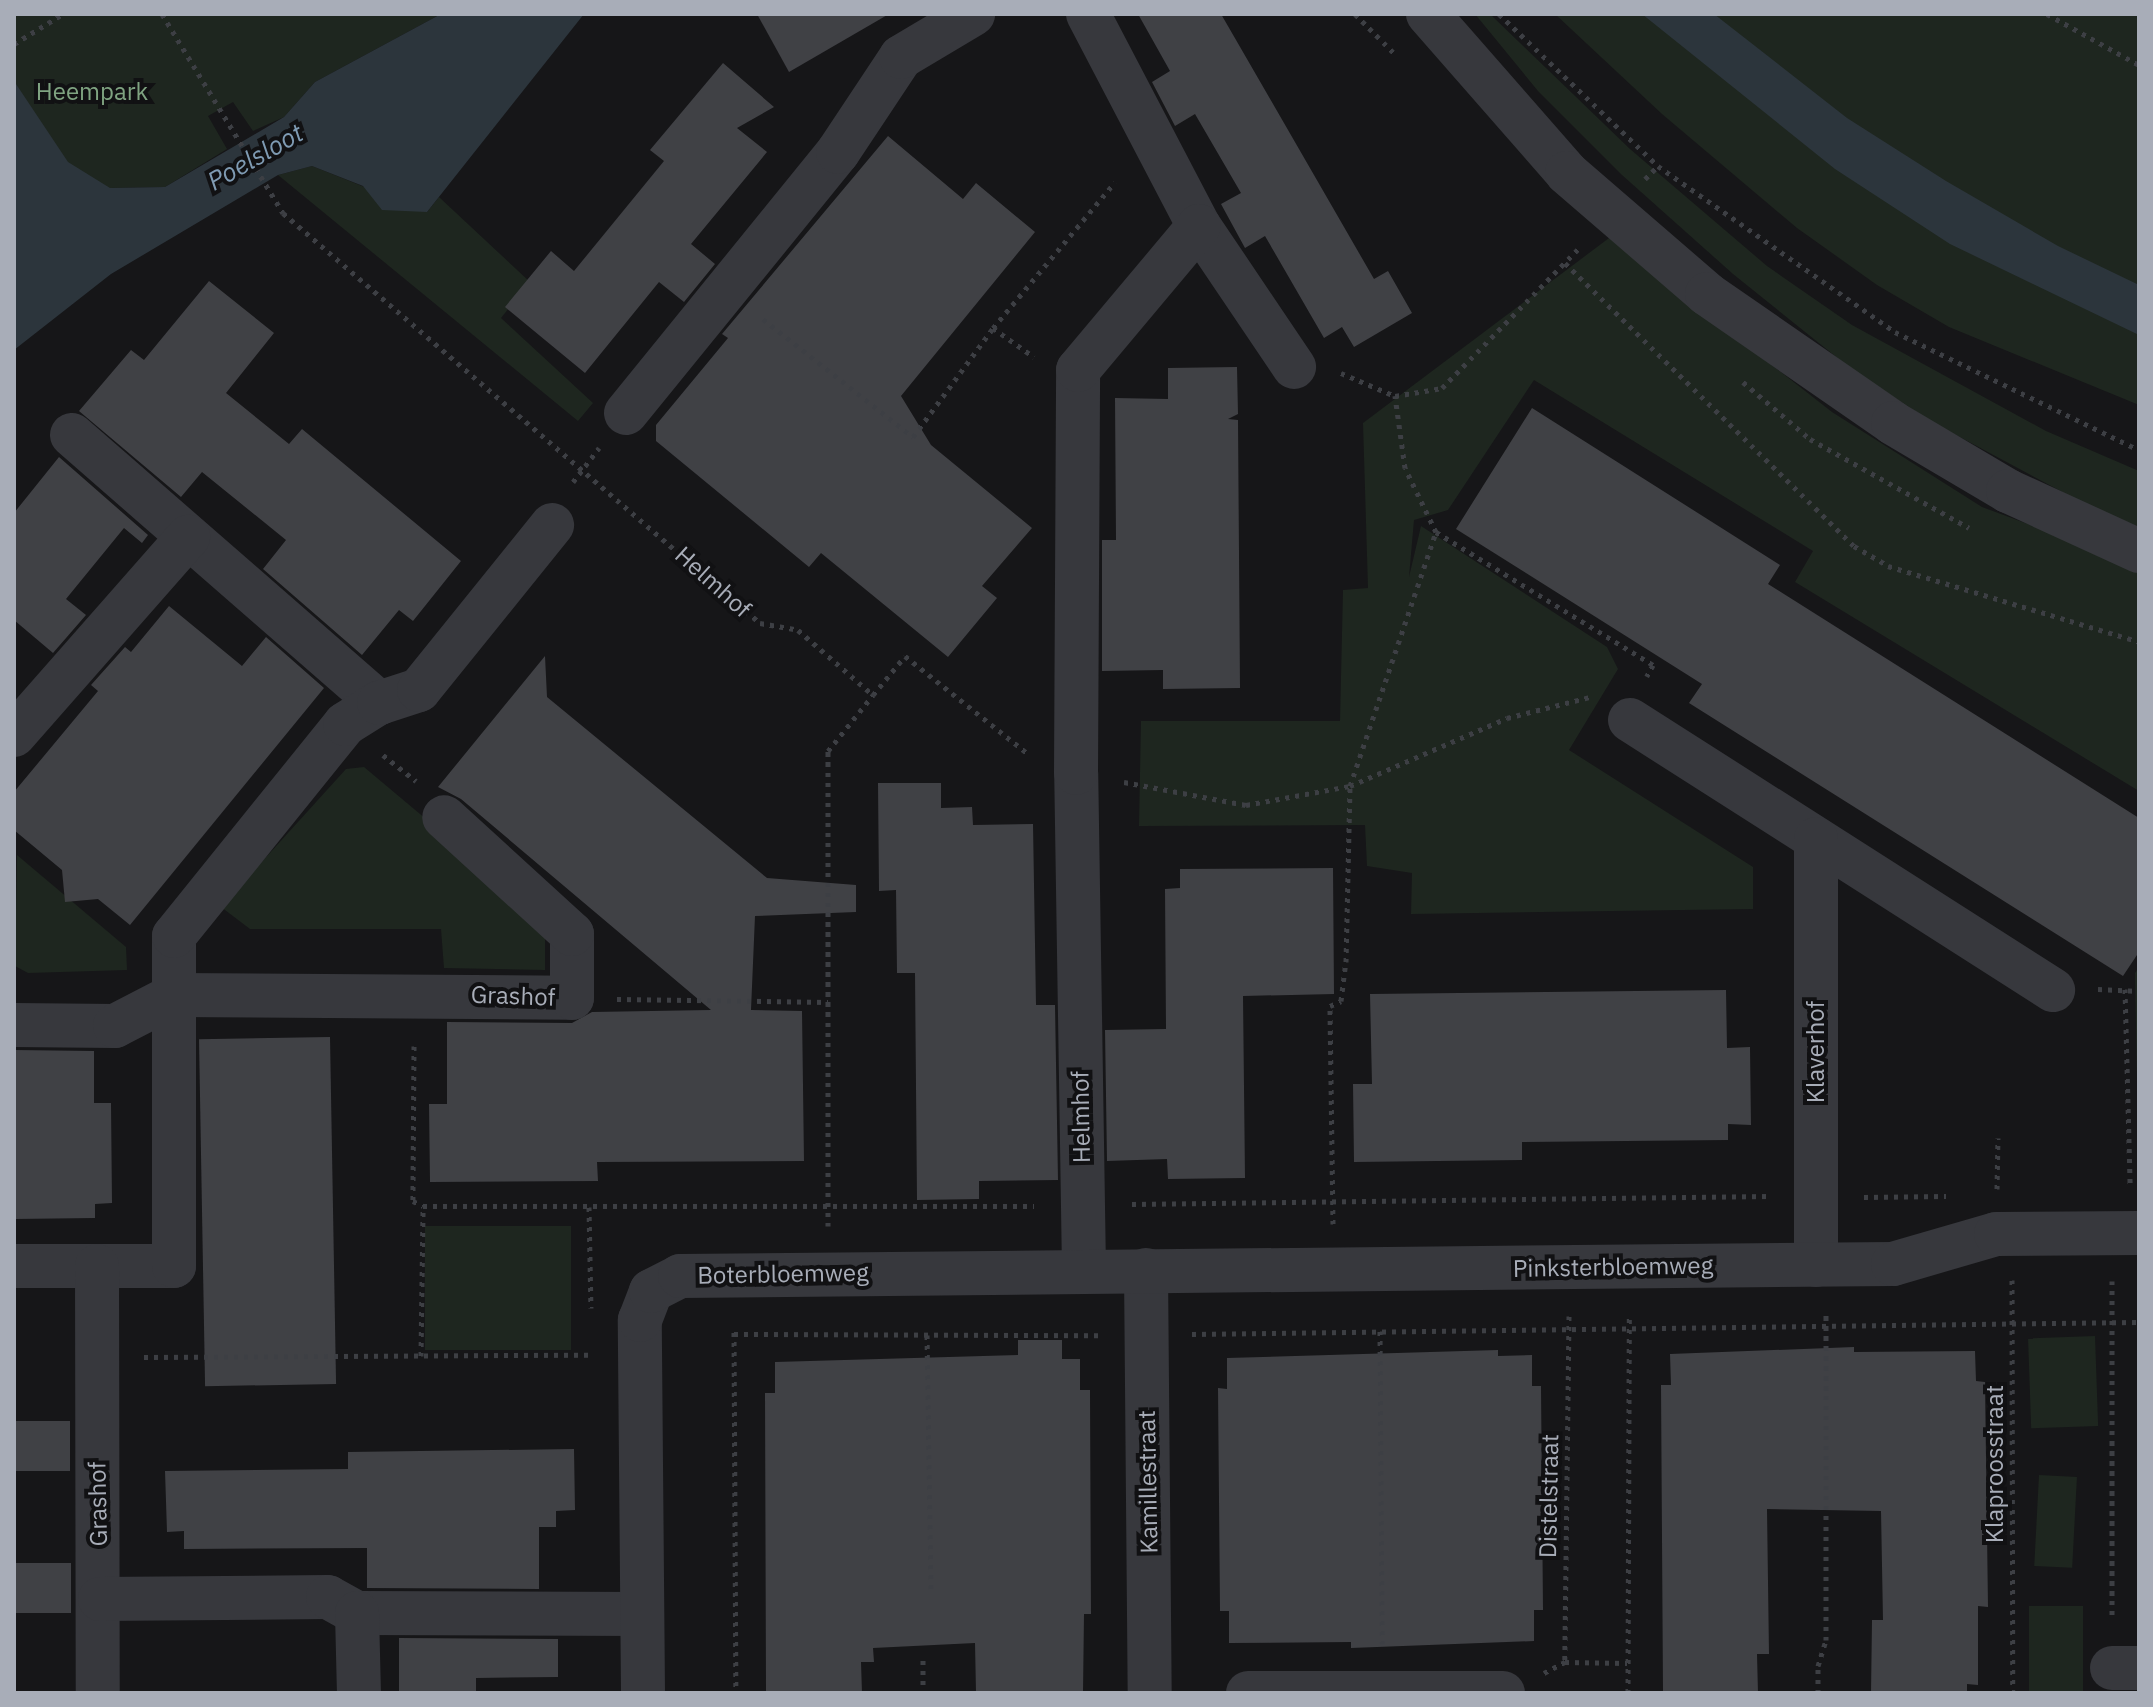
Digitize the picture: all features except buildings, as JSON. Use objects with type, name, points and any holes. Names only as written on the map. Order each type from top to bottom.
[{"type":"street","points":[[626,413],[838,152],[901,57],[973,14]]},
{"type":"street","points":[[1088,14],[1199,226],[1294,367]]},
{"type":"street","points":[[1428,14],[1567,173],[1707,294],[1893,423],[2008,491],[2139,551]]},
{"type":"street","name":"Helmhof","points":[[1084,1270],[1076,773],[1078,370],[1199,226]]},
{"type":"street","points":[[72,435],[188,537],[362,714]]},
{"type":"street","points":[[14,1266],[174,1266],[174,936],[362,714],[419,690],[552,525]]},
{"type":"street","points":[[14,735],[188,537]]},
{"type":"street","points":[[1627,718],[2053,990]]},
{"type":"street","name":"Grashof","points":[[14,1025],[115,1026],[175,995],[414,993],[572,998],[572,934],[444,817]]},
{"type":"street","name":"Klaverhof","points":[[1816,839],[1816,1197],[1824,1265]]},
{"type":"street","name":"Pinksterbloemweg","points":[[1084,1270],[1893,1264],[1996,1234],[2007,1209],[2127,1233]]},
{"type":"street","name":"Grashof","points":[[97,1266],[98,1693]]},
{"type":"street","name":"Boterbloemweg","points":[[643,1693],[640,1320],[651,1291],[680,1276],[1084,1270]]},
{"type":"street","name":"Kamillestraat","points":[[1146,1270],[1150,1693]]},
{"type":"street","points":[[100,1599],[328,1597],[357,1613],[641,1614]]},
{"type":"street","points":[[357,1613],[359,1693]]},
{"type":"street","points":[[1248,1693],[1503,1693]]},
{"type":"path","points":[[16,42],[63,14]]},
{"type":"path","name":"Helmhof","points":[[162,14],[283,213],[584,467],[760,623],[798,630],[873,695]]},
{"type":"path","points":[[1499,14],[1658,166],[1895,332],[2139,450]]},
{"type":"path","points":[[2047,14],[2139,65]]},
{"type":"path","points":[[725,288],[913,437],[993,328],[1115,182]]},
{"type":"path","points":[[1294,367],[1330,369],[1395,396],[1442,388],[1581,245]]},
{"type":"path","points":[[1565,263],[1854,546],[1888,566],[2139,642]]},
{"type":"path","points":[[820,1273],[831,1208],[828,751],[905,656],[1024,752],[1076,773],[1246,805],[1350,786],[1507,718],[1593,696],[1627,718],[1653,665],[1436,532],[1405,468],[1395,396]]},
{"type":"path","points":[[552,525],[561,499],[626,413]]},
{"type":"path","points":[[1332,1269],[1330,1006],[1341,1001],[1346,962],[1350,786],[1436,532]]},
{"type":"path","points":[[362,714],[428,791],[444,817]]},
{"type":"path","points":[[2125,989],[2129,1118],[2127,1233],[2112,1322],[2126,1668]]},
{"type":"path","points":[[414,993],[413,1201],[423,1206],[831,1208],[1333,1198],[1952,1196]]},
{"type":"path","points":[[572,998],[828,1002]]},
{"type":"path","points":[[2129,1118],[2139,1118]]},
{"type":"path","points":[[421,1356],[423,1206]]},
{"type":"path","name":"Klaproosstraat","points":[[2007,1209],[2012,1323],[2013,1693]]},
{"type":"path","points":[[1818,1693],[1818,1666],[1826,1640],[1824,1265]]},
{"type":"path","name":"Distelstraat","points":[[1569,1267],[1565,1662],[1627,1663]]},
{"type":"path","points":[[1628,1693],[1629,1267]]},
{"type":"path","points":[[731,1275],[736,1693]]},
{"type":"path","points":[[734,1334],[1147,1335],[2139,1322]]},
{"type":"path","points":[[1380,1331],[1383,1693]]},
{"type":"path","points":[[927,1335],[931,1594]]},
{"type":"path","points":[[97,1357],[591,1355]]},
{"type":"path","points":[[923,1660],[923,1693]]},
{"type":"green space","name":"Heempark","points":[[14,14],[441,14],[315,82],[284,117],[253,131],[233,102],[208,116],[227,149],[165,187],[110,188],[14,227]]},
{"type":"green space","points":[[1475,14],[1490,14],[1630,149],[1767,266],[1852,325],[2046,431],[2139,471],[2139,533],[1930,421],[1850,368],[1733,274],[1622,175],[1538,91]]},
{"type":"green space","points":[[1555,14],[2139,14],[2139,405],[1949,327],[1877,285],[1797,228],[1662,114]]},
{"type":"green space","points":[[312,166],[427,212],[439,197],[530,282],[501,318],[593,403],[578,421],[278,175]]},
{"type":"green space","points":[[1609,238],[1832,412],[1982,507],[2139,565],[2139,791],[1795,582],[1813,551],[1534,380],[1448,510],[1414,520],[1409,577],[1421,526],[1607,647],[1618,669],[1569,750],[1753,867],[1753,909],[1411,914],[1412,873],[1367,866],[1365,825],[1139,826],[1141,721],[1340,721],[1343,590],[1368,588],[1363,423]]},
{"type":"green space","points":[[364,767],[545,919],[545,970],[444,968],[441,929],[250,929],[221,907],[346,769]]},
{"type":"green space","points":[[17,855],[126,947],[127,970],[28,973],[15,966]]},
{"type":"green space","points":[[2139,967],[2139,1191],[2135,973]]},
{"type":"green space","points":[[425,1226],[571,1226],[571,1350],[425,1350]]},
{"type":"green space","points":[[2095,1336],[2098,1426],[2031,1428],[2028,1338]]},
{"type":"green space","points":[[2039,1475],[2077,1477],[2072,1568],[2034,1566]]},
{"type":"green space","points":[[2029,1606],[2083,1606],[2083,1693],[2029,1693]]},
{"type":"water","name":"Poelsloot","points":[[441,14],[584,14],[427,212],[382,210],[363,186],[312,166],[278,175],[111,274],[14,350],[14,81],[68,162],[110,188],[165,187],[284,117],[315,82]]},
{"type":"water","points":[[1642,14],[1714,14],[1847,118],[1946,181],[2058,246],[2139,285],[2139,335],[1950,244],[1835,169]]}]
